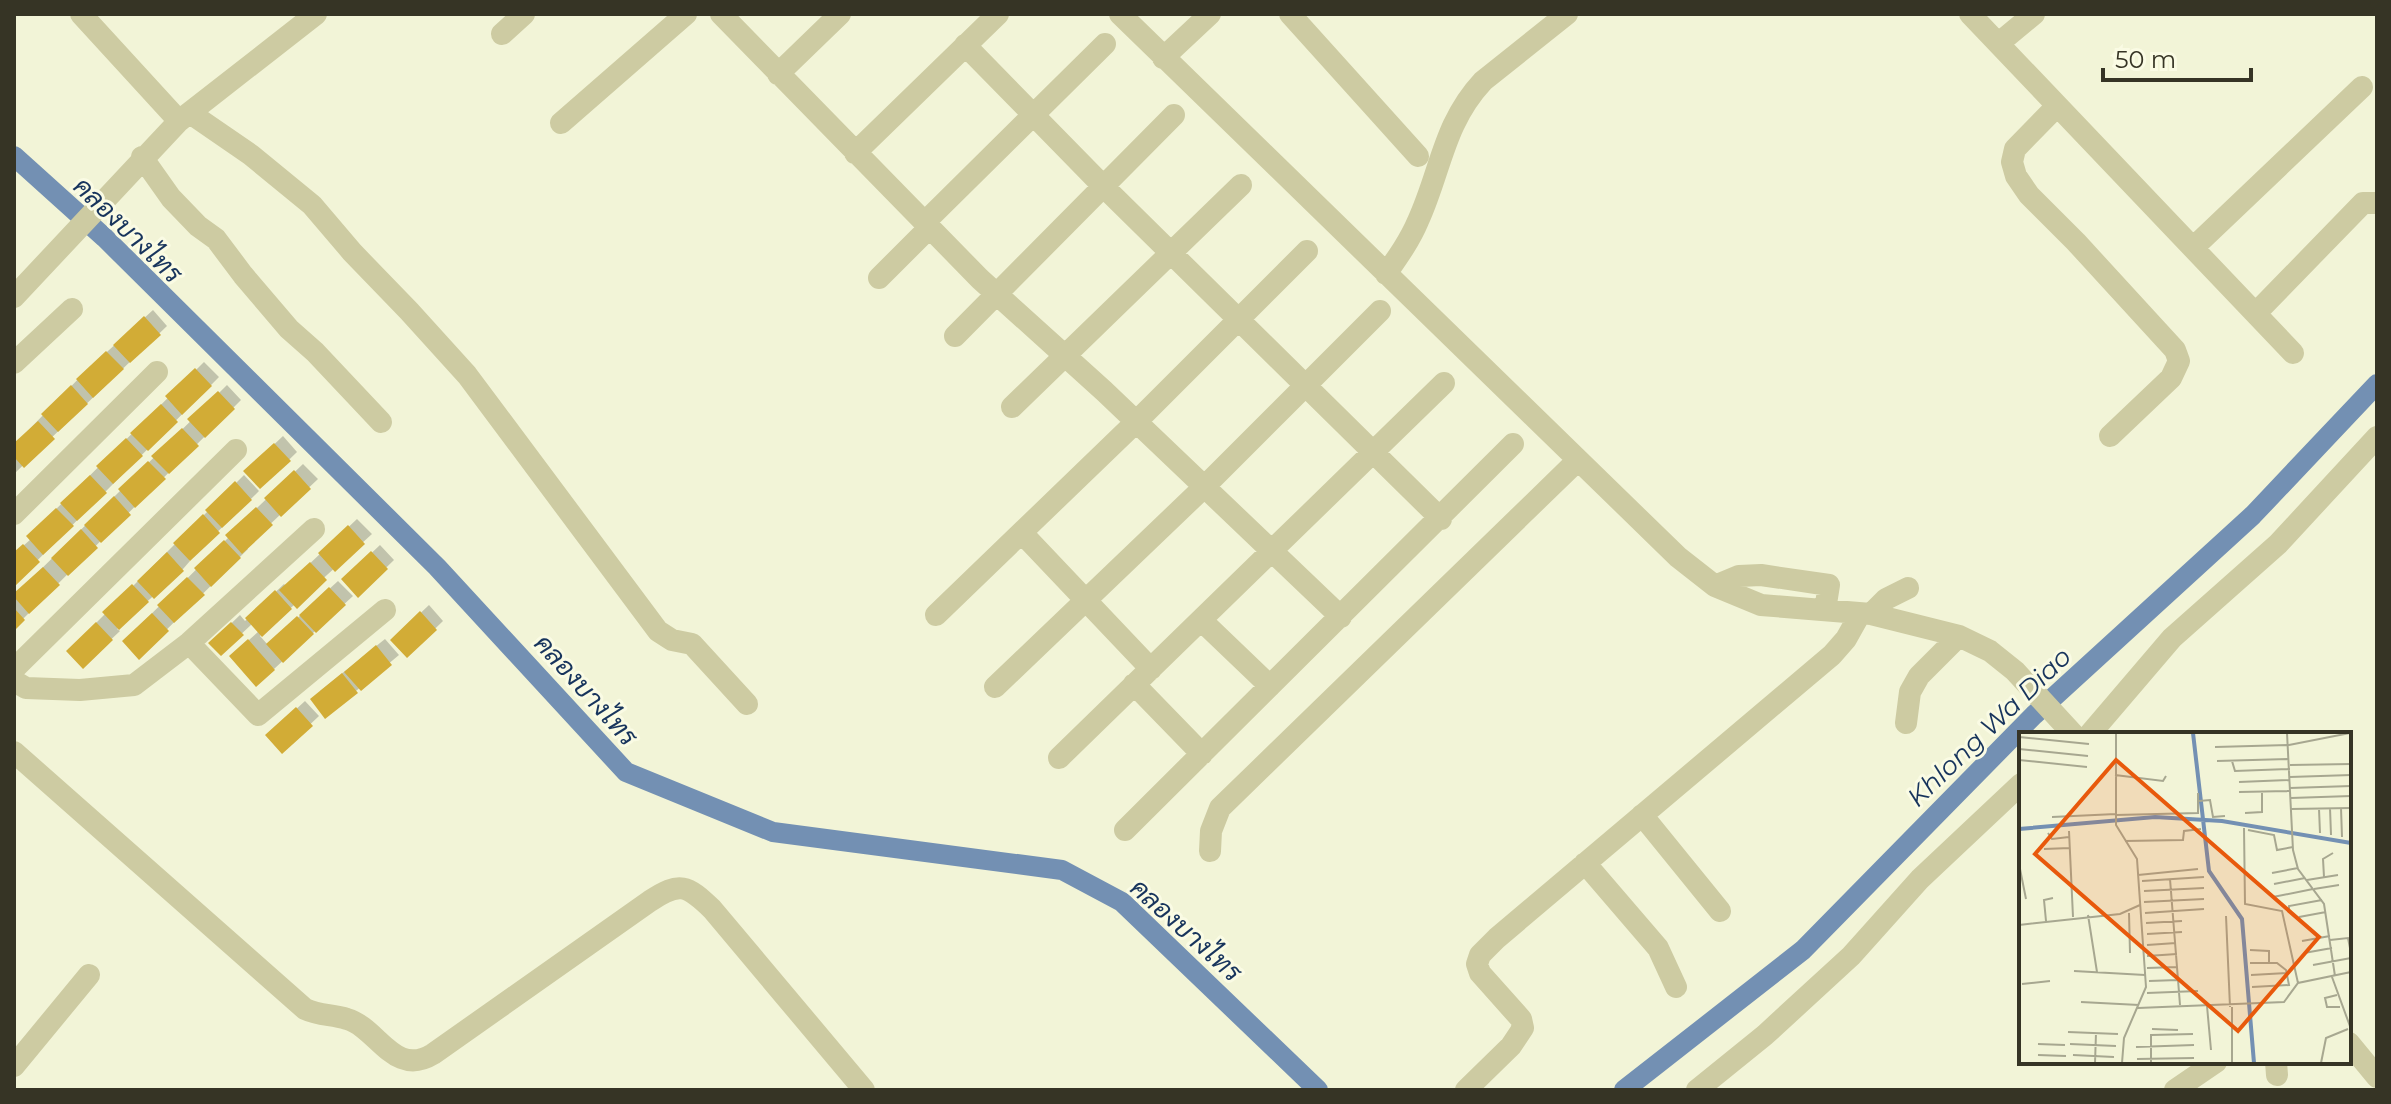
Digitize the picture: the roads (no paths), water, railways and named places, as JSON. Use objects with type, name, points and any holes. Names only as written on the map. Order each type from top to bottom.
[{"type":"street","points":[[81,14],[184,117],[251,155],[312,205],[467,375],[652,624],[672,640],[692,644],[747,704]]},
{"type":"street","points":[[14,297],[109,199],[142,157],[184,117],[316,14]]},
{"type":"street","points":[[502,34],[524,14]]},
{"type":"street","points":[[561,123],[686,14]]},
{"type":"street","points":[[721,14],[998,296],[1341,617]]},
{"type":"street","points":[[778,74],[840,14]]},
{"type":"street","points":[[855,153],[998,14]]},
{"type":"street","points":[[1120,14],[1678,557],[1715,586],[1761,605],[1865,614],[1959,636],[1990,651],[2015,671],[2067,728]]},
{"type":"street","points":[[1163,58],[1210,14]]},
{"type":"street","points":[[1290,14],[1418,156]]},
{"type":"street","points":[[1386,274],[1419,220],[1444,144],[1471,94],[1567,14]]},
{"type":"street","points":[[1970,14],[2293,353]]},
{"type":"street","points":[[1999,43],[2034,14]]},
{"type":"street","points":[[879,278],[1105,44]]},
{"type":"street","points":[[965,45],[1171,254],[1441,519]]},
{"type":"street","points":[[2194,247],[2362,87]]},
{"type":"street","points":[[2057,106],[2015,149],[2012,162],[2016,176],[2029,195],[2175,350],[2179,361],[2171,378],[2110,436]]},
{"type":"street","points":[[955,336],[1174,115]]},
{"type":"street","points":[[142,157],[171,198],[198,226],[216,239],[289,329],[381,422]]},
{"type":"street","points":[[1012,407],[1241,185]]},
{"type":"street","points":[[2256,313],[2363,203],[2377,203]]},
{"type":"street","points":[[936,615],[1307,251]]},
{"type":"street","points":[[14,363],[72,309]]},
{"type":"street","points":[[995,687],[1203,488],[1380,311]]},
{"type":"street","points":[[14,514],[157,372]]},
{"type":"street","points":[[1059,758],[1444,383]]},
{"type":"street","points":[[2092,732],[2172,638],[2278,544],[2377,437]]},
{"type":"street","points":[[1125,830],[1513,444]]},
{"type":"street","points":[[14,669],[236,450]]},
{"type":"street","points":[[1210,851],[1211,831],[1220,808],[1578,460]]},
{"type":"street","points":[[14,681],[26,688],[80,690],[134,685],[189,643],[314,529]]},
{"type":"street","points":[[1022,533],[1088,599],[1151,669]]},
{"type":"street","points":[[1466,1090],[1511,1046],[1523,1028],[1521,1019],[1480,973],[1477,964],[1480,955],[1832,655],[1865,614],[1908,588]]},
{"type":"street","points":[[189,643],[258,715],[385,610]]},
{"type":"street","points":[[1201,620],[1270,686]]},
{"type":"street","points":[[1906,723],[1910,692],[1919,676],[1959,636]]},
{"type":"street","points":[[1134,684],[1202,754]]},
{"type":"street","points":[[14,752],[305,1009],[318,1015],[348,1019],[394,1054],[406,1059],[423,1060],[433,1054],[658,895],[680,887],[692,890],[712,909],[864,1090]]},
{"type":"street","points":[[1697,1090],[1765,1035],[1851,956],[1920,879],[2019,786]]},
{"type":"street","points":[[1642,815],[1720,911]]},
{"type":"street","points":[[1585,863],[1658,948],[1676,987]]},
{"type":"street","points":[[14,1066],[89,975]]},
{"type":"street","points":[[2351,1045],[2377,1077]]},
{"type":"street","points":[[2175,1090],[2213,1064]]},
{"type":"waterway","name":"คลองบางไทร","points":[[14,156],[105,238],[437,567],[626,772],[773,832],[1062,870],[1122,902],[1318,1090]]},
{"type":"waterway","name":"Khlong Wa Diao","points":[[1624,1090],[1803,950],[2034,715],[2253,515],[2377,384]]}]
